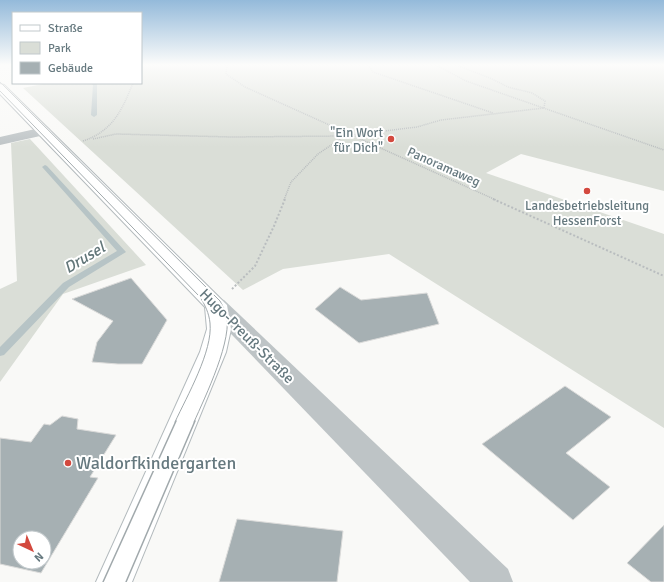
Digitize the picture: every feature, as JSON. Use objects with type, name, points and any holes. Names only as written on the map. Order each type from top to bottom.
[{"type":"street","name":"Hugo-Preuß-Straße","points":[[5,92],[216,305],[495,582]]},
{"type":"street","points":[[0,141],[44,132]]},
{"type":"street","points":[[114,582],[219,336],[219,320],[216,305]]},
{"type":"path","points":[[93,139],[111,126],[124,107],[130,92]]},
{"type":"path","name":"Panoramaweg","points":[[257,92],[664,276]]},
{"type":"path","points":[[432,92],[495,114]]},
{"type":"path","points":[[498,92],[664,150]]},
{"type":"path","points":[[529,92],[545,101],[544,108]]},
{"type":"path","points":[[59,147],[116,134],[232,137],[344,136],[417,127],[441,120],[544,108]]},
{"type":"path","points":[[216,305],[255,266],[274,226],[291,182],[318,154],[344,136]]},
{"type":"green space","points":[[28,92],[664,92],[664,191],[521,154],[486,173],[664,234],[664,428],[389,254],[283,269],[243,290]]},
{"type":"green space","points":[[30,139],[146,265],[63,294],[0,382],[0,289],[17,281],[11,143]]},
{"type":"building","points":[[131,278],[167,320],[142,364],[92,362],[97,342],[113,321],[72,299]]},
{"type":"building","points":[[340,287],[361,300],[427,293],[439,324],[359,343],[315,309]]},
{"type":"building","points":[[565,386],[611,417],[566,453],[610,487],[573,520],[482,444]]},
{"type":"building","points":[[62,416],[78,419],[77,429],[116,435],[90,477],[98,478],[52,555],[52,530],[12,530],[12,567],[0,564],[0,438],[31,442],[44,424],[50,425]]},
{"type":"building","points":[[237,519],[343,531],[337,582],[219,582]]},
{"type":"building","points":[[664,525],[664,582],[651,582],[627,563]]},
{"type":"building","points":[[27,570],[43,570],[41,573]]},
{"type":"waterway","name":"Drusel","points":[[94,115],[95,92]]},
{"type":"waterway","name":"Drusel","points":[[0,353],[66,285],[122,252],[45,167]]},
{"type":"tram line","points":[[1,92],[200,297],[204,303],[208,312],[210,323],[210,334],[207,347],[198,373],[175,422]]},
{"type":"tram line","points":[[10,92],[220,301],[226,312],[226,337],[211,383],[194,422]]},
{"type":"tram line","points":[[103,582],[176,421]]},
{"type":"tram line","points":[[126,582],[195,421]]},
{"type":"place","name":"\"Ein Wort für Dich\"","points":[[391,139]]},
{"type":"place","name":"Landesbetriebsleitung HessenForst","points":[[587,191]]},
{"type":"place","name":"Waldorfkindergarten","points":[[68,463]]}]
